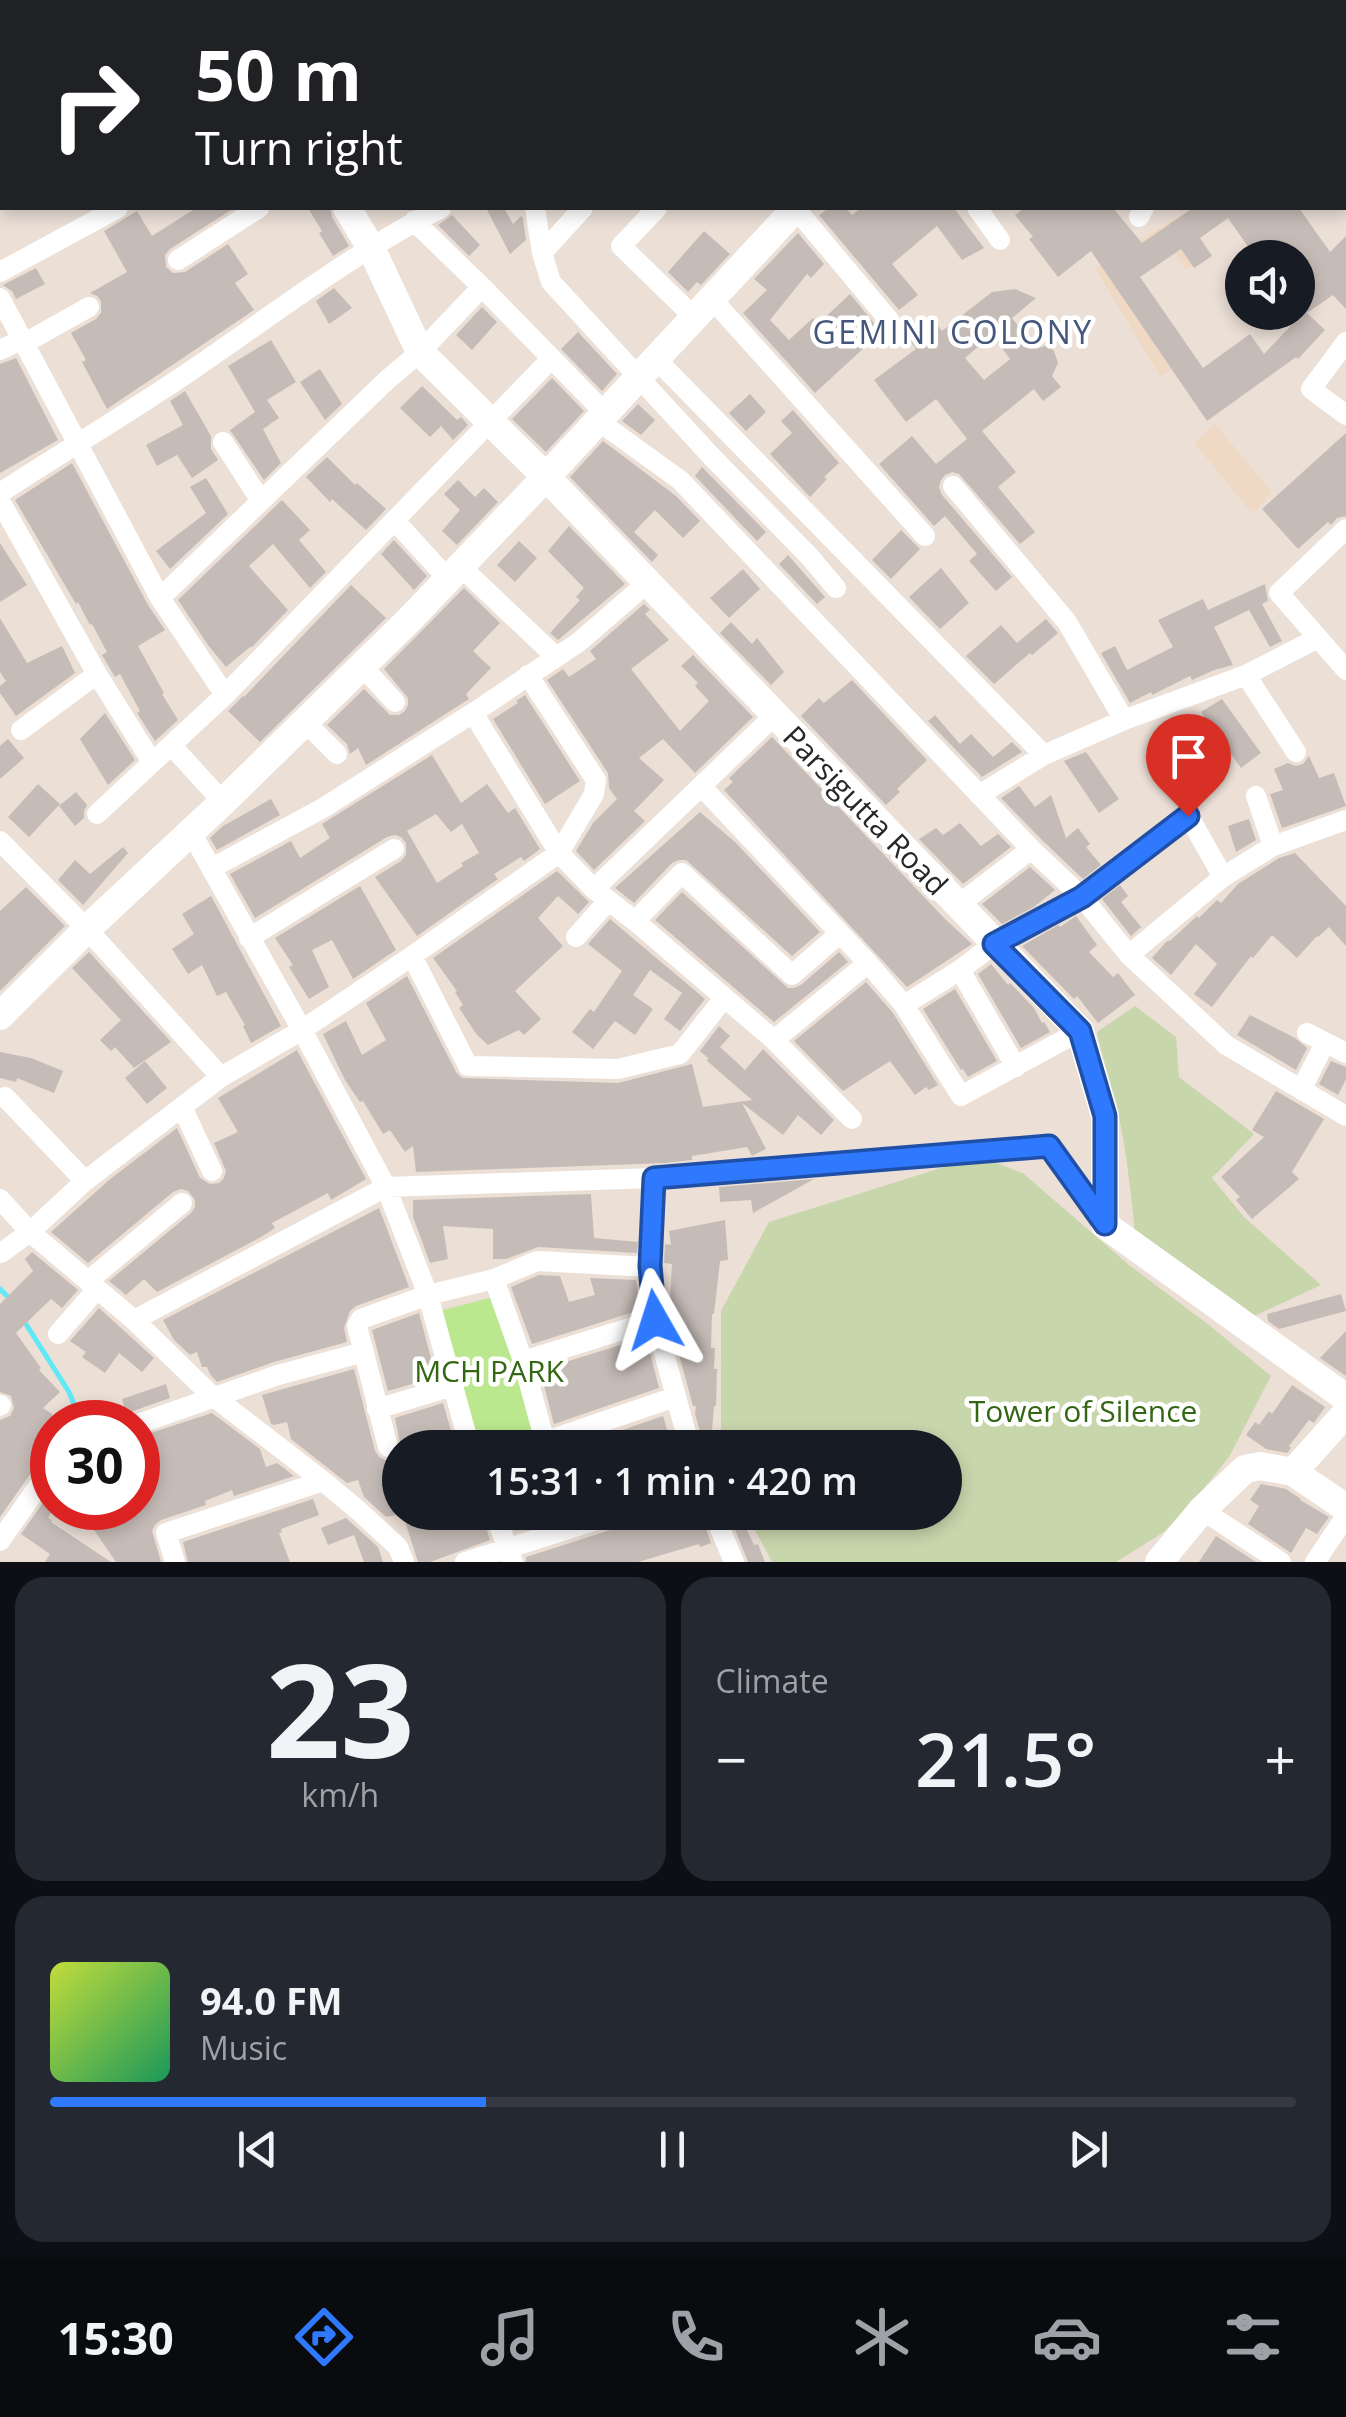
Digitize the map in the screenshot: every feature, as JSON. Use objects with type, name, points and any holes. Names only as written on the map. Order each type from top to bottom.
[{"type":"street","points":[[0,272],[114,210]]},
{"type":"street","points":[[178,260],[255,210]]},
{"type":"street","name":"Parsigutta Road","points":[[348,210],[371,248],[420,352],[546,477],[1080,1031],[1105,1116],[1105,1224]]},
{"type":"street","points":[[0,493],[144,403],[371,248],[437,210]]},
{"type":"street","points":[[535,210],[551,282],[646,367],[1044,756]]},
{"type":"street","points":[[542,253],[581,210]]},
{"type":"street","points":[[655,210],[621,246],[703,308],[925,536]]},
{"type":"street","points":[[0,1016],[454,573],[793,210]]},
{"type":"street","points":[[797,210],[889,320]]},
{"type":"street","points":[[978,210],[1000,240]]},
{"type":"street","points":[[414,222],[482,287],[600,416],[680,480],[1031,849],[1082,897],[1129,955],[1226,1045],[1346,1116]]},
{"type":"street","points":[[160,598],[386,380],[420,352],[482,287]]},
{"type":"street","points":[[0,298],[160,598],[224,695]]},
{"type":"street","points":[[0,350],[89,307]]},
{"type":"street","points":[[1346,342],[1311,389],[1346,415]]},
{"type":"street","points":[[97,814],[224,695],[551,359]]},
{"type":"street","points":[[646,367],[836,588]]},
{"type":"street","points":[[223,442],[261,500]]},
{"type":"street","points":[[953,486],[1067,622],[1124,720]]},
{"type":"street","points":[[0,501],[97,674],[152,762]]},
{"type":"street","points":[[395,521],[556,657]]},
{"type":"street","points":[[1346,529],[1278,593],[1346,670]]},
{"type":"street","points":[[212,868],[323,808],[472,713],[579,642],[647,583]]},
{"type":"street","points":[[979,795],[1044,756],[1124,720],[1246,675],[1318,638]]},
{"type":"street","points":[[362,666],[395,702]]},
{"type":"street","points":[[21,730],[97,674]]},
{"type":"street","points":[[2,1253],[85,1181],[220,1077],[302,1030],[559,853],[594,794],[596,780],[528,675]]},
{"type":"street","points":[[1246,675],[1296,752]]},
{"type":"street","points":[[472,713],[559,853],[601,895],[774,1040],[852,1119]]},
{"type":"street","points":[[576,937],[601,895],[701,786],[775,715]]},
{"type":"street","points":[[305,722],[337,754]]},
{"type":"street","points":[[171,745],[223,802]]},
{"type":"street","points":[[701,786],[904,1004],[961,1096],[1080,1031]]},
{"type":"street","points":[[1256,796],[1273,846]]},
{"type":"street","points":[[904,1004],[994,944],[1082,897],[1188,816],[1224,877]]},
{"type":"street","points":[[1129,955],[1224,877],[1273,846],[1346,820]]},
{"type":"street","points":[[191,832],[386,1186],[428,1295],[465,1430]]},
{"type":"street","points":[[0,841],[87,929],[220,1077]]},
{"type":"street","points":[[957,906],[1031,849]]},
{"type":"street","points":[[249,938],[394,850]]},
{"type":"street","points":[[635,921],[682,873],[792,974],[838,934]]},
{"type":"street","points":[[412,956],[468,1066],[618,1069],[680,1054],[724,998]]},
{"type":"street","points":[[774,1040],[868,963]]},
{"type":"street","points":[[960,970],[1016,1067]]},
{"type":"street","points":[[1302,1090],[1316,1038],[1346,1053]]},
{"type":"street","points":[[5,1098],[85,1181]]},
{"type":"street","points":[[182,1107],[212,1171]]},
{"type":"street","points":[[134,1320],[386,1186],[654,1178],[1049,1146],[1105,1224],[1346,1398]]},
{"type":"street","points":[[654,1178],[650,1266],[655,1320],[685,1430]]},
{"type":"street","points":[[0,1199],[30,1232],[134,1320],[214,1396],[324,1481],[398,1547],[404,1562]]},
{"type":"street","points":[[58,1334],[93,1285],[182,1203]]},
{"type":"street","points":[[384,1430],[357,1326],[361,1319],[428,1295],[494,1279],[537,1261],[650,1266]]},
{"type":"street","points":[[494,1279],[523,1362],[533,1430]]},
{"type":"street","points":[[523,1362],[655,1320]]},
{"type":"street","points":[[160,1416],[278,1375],[364,1352]]},
{"type":"street","points":[[378,1409],[454,1386]]},
{"type":"street","points":[[579,1430],[675,1397]]},
{"type":"street","points":[[1293,1472],[1346,1413]]},
{"type":"street","points":[[1160,1562],[1202,1510],[1245,1469],[1260,1466],[1293,1472],[1346,1508]]},
{"type":"street","points":[[175,1562],[166,1533],[324,1481]]},
{"type":"street","points":[[0,1540],[30,1498]]},
{"type":"street","points":[[1202,1510],[1280,1562]]},
{"type":"street","points":[[1315,1562],[1346,1516]]},
{"type":"street","points":[[501,1530],[510,1555]]},
{"type":"street","points":[[465,1562],[510,1555],[575,1530]]},
{"type":"street","points":[[721,1530],[734,1562]]},
{"type":"shaded area","points":[[1189,210],[1254,210],[1274,240],[1262,240],[1231,217],[1199,236],[1206,256],[1186,270],[1174,253],[1132,275],[1149,303],[1157,301],[1186,363],[1160,376],[1095,268]]},
{"type":"shaded area","points":[[1215,424],[1272,492],[1253,514],[1194,443]]},
{"type":"green space","points":[[1135,1006],[1176,1037],[1179,1077],[1254,1134],[1212,1178],[1244,1217],[1321,1285],[1250,1318],[1136,1241],[1115,1098],[1097,1032]]},
{"type":"green space","name":"Tower of Silence","points":[[979,1156],[1024,1174],[1129,1265],[1271,1376],[1229,1457],[1201,1492],[1164,1532],[1116,1562],[772,1562],[755,1530],[962,1530],[962,1430],[721,1430],[721,1311],[769,1222]]},
{"type":"green space","name":"MCH PARK","points":[[505,1294],[539,1429],[470,1430],[439,1311]]},
{"type":"building","points":[[193,210],[231,210],[170,249],[165,255],[166,267],[173,273],[185,272],[228,244],[248,274],[235,283],[254,310],[107,409],[71,333],[101,313],[101,301],[90,293],[127,272],[104,231],[137,211],[152,236]]},
{"type":"building","points":[[309,210],[330,210],[349,246],[333,256],[319,233],[322,231]]},
{"type":"building","points":[[487,210],[505,210],[513,224],[523,218],[526,240],[510,254]]},
{"type":"building","points":[[826,210],[848,210],[852,215],[858,210],[956,210],[984,248],[962,260],[937,226],[892,264],[918,295],[899,310],[819,215]]},
{"type":"building","points":[[1022,210],[1115,210],[1142,243],[1190,210],[1300,210],[1330,252],[1346,236],[1346,309],[1333,295],[1315,307],[1315,240],[1243,240],[1228,218],[1200,238],[1212,256],[1194,268],[1181,249],[1140,277],[1203,368],[1250,334],[1264,354],[1287,330],[1315,330],[1315,321],[1325,330],[1298,359],[1207,421],[1091,251],[1058,277],[1029,239],[1033,237],[1015,215]]},
{"type":"building","points":[[452,215],[480,245],[469,256],[438,225]]},
{"type":"building","points":[[704,231],[730,254],[701,285],[697,282],[688,292],[668,272]]},
{"type":"building","points":[[798,233],[824,264],[811,278],[807,274],[770,320],[789,340],[813,318],[818,324],[850,294],[878,328],[874,330],[878,335],[815,393],[743,313],[767,290],[754,279]]},
{"type":"building","points":[[36,268],[45,284],[16,299],[3,285]]},
{"type":"building","points":[[334,288],[352,308],[329,324],[316,301]]},
{"type":"building","points":[[1015,289],[1036,298],[1012,318],[1036,349],[1047,345],[1054,351],[1058,363],[1052,376],[1061,387],[1043,401],[1034,389],[982,431],[1016,472],[998,487],[1035,532],[1020,544],[959,474],[952,472],[941,480],[942,495],[1012,577],[996,591],[969,561],[977,554],[945,516],[934,526],[879,464],[912,436],[936,464],[967,439],[936,399],[906,422],[874,380],[916,349],[910,341],[934,321],[942,331],[992,292]],"holes":[[[992,335],[1010,359],[984,380],[965,358]]]},
{"type":"building","points":[[482,307],[497,322],[472,350],[456,335]]},
{"type":"building","points":[[578,332],[617,374],[602,391],[561,349]]},
{"type":"building","points":[[271,340],[296,382],[267,400],[279,418],[263,429],[281,463],[264,480],[230,430],[255,412],[228,366]]},
{"type":"building","points":[[16,358],[58,440],[0,473],[0,364]]},
{"type":"building","points":[[320,369],[342,404],[325,420],[300,382]]},
{"type":"building","points":[[552,378],[584,411],[546,452],[512,419]]},
{"type":"building","points":[[422,386],[457,420],[461,417],[468,425],[453,440],[441,426],[430,437],[400,408]]},
{"type":"building","points":[[185,391],[211,436],[211,449],[218,460],[192,478],[177,455],[157,466],[146,445],[183,425],[170,401]]},
{"type":"building","points":[[750,394],[766,412],[746,431],[729,413]]},
{"type":"building","points":[[638,404],[655,420],[641,435],[622,421]]},
{"type":"building","points":[[793,410],[839,463],[810,497],[770,454],[792,433],[781,421]]},
{"type":"building","points":[[1346,433],[1346,516],[1331,525],[1328,522],[1298,549],[1262,509]]},
{"type":"building","points":[[603,441],[676,496],[700,521],[683,538],[655,510],[634,532],[658,555],[652,562],[570,477]]},
{"type":"building","points":[[327,457],[386,509],[366,530],[306,477]]},
{"type":"building","points":[[72,463],[165,630],[138,646],[178,720],[155,741],[120,674],[115,677],[102,655],[107,652],[92,624],[76,604],[15,500]]},
{"type":"building","points":[[702,467],[766,532],[757,541],[695,476]]},
{"type":"building","points":[[206,478],[228,514],[170,569],[156,551],[206,513],[190,487]]},
{"type":"building","points":[[458,480],[475,497],[484,488],[498,502],[457,545],[442,531],[460,510],[444,494]]},
{"type":"building","points":[[282,500],[310,530],[299,540],[326,572],[310,588],[273,544],[249,566],[288,610],[226,667],[178,600]]},
{"type":"building","points":[[569,526],[625,584],[558,640],[550,633],[580,600],[576,597],[584,588],[548,551]]},
{"type":"building","points":[[901,530],[920,549],[891,579],[872,560]]},
{"type":"building","points":[[394,540],[427,576],[414,590],[381,554]]},
{"type":"building","points":[[519,541],[537,558],[515,582],[497,565]]},
{"type":"building","points":[[0,543],[27,585],[0,602]]},
{"type":"building","points":[[788,555],[825,597],[817,604],[779,564]]},
{"type":"building","points":[[941,568],[969,603],[940,629],[909,597]]},
{"type":"building","points":[[743,569],[760,589],[729,618],[710,598]]},
{"type":"building","points":[[1265,584],[1268,601],[1262,604],[1282,641],[1270,647],[1249,610],[1214,627],[1233,665],[1192,680],[1190,676],[1130,703],[1101,653],[1115,646],[1127,670],[1173,647],[1158,620],[1203,599],[1208,610]]},
{"type":"building","points":[[351,585],[386,618],[260,742],[228,711]]},
{"type":"building","points":[[464,588],[500,623],[473,651],[491,668],[466,694],[469,699],[366,765],[358,748],[350,754],[347,744],[327,725],[364,689],[390,715],[405,711],[408,698],[384,669]]},
{"type":"building","points":[[644,604],[650,610],[645,614],[669,640],[631,669],[680,731],[709,701],[681,666],[693,655],[753,717],[695,773],[663,739],[639,758],[664,780],[634,811],[645,821],[594,870],[576,851],[593,823],[617,799],[609,788],[608,773],[547,680],[563,669],[569,677],[596,659],[590,651]]},
{"type":"building","points":[[0,618],[27,663],[62,646],[75,673],[16,716],[0,693],[0,686],[6,681],[0,672]]},
{"type":"building","points":[[1046,619],[1058,633],[994,684],[966,656],[1001,625],[1017,643]]},
{"type":"building","points":[[731,622],[752,644],[757,638],[784,672],[771,685],[720,633]]},
{"type":"building","points":[[852,680],[927,760],[886,805],[801,716],[819,698],[824,703]]},
{"type":"building","points":[[525,695],[580,781],[545,804],[493,719]]},
{"type":"building","points":[[1222,699],[1261,753],[1241,768],[1201,712]]},
{"type":"building","points":[[105,713],[135,760],[108,785],[80,739]]},
{"type":"building","points":[[935,715],[960,744],[971,734],[993,757],[1012,742],[1022,752],[982,777],[928,721]]},
{"type":"building","points":[[772,737],[972,944],[907,987],[724,790],[733,782],[729,778]]},
{"type":"building","points":[[8,739],[24,758],[0,779],[0,746]]},
{"type":"building","points":[[1086,752],[1119,799],[1099,813],[1064,761]]},
{"type":"building","points":[[432,755],[461,803],[487,784],[508,813],[515,808],[540,849],[494,874],[498,879],[417,936],[375,877],[406,855],[406,843],[395,835],[255,918],[230,874],[291,841],[300,858],[330,838],[322,824]],"holes":[[[436,814],[451,832],[462,824],[479,853],[437,883],[407,831]]]},
{"type":"building","points":[[1309,756],[1319,778],[1334,773],[1346,806],[1282,828],[1270,794],[1283,790],[1274,769],[1288,763],[1303,764]]},
{"type":"building","points":[[38,784],[60,804],[29,837],[8,817]]},
{"type":"building","points":[[1019,786],[1035,807],[1051,795],[1066,838],[1078,828],[1090,844],[1086,847],[1101,865],[1083,879],[1041,839],[1001,798]]},
{"type":"building","points":[[76,792],[87,805],[84,818],[75,826],[59,806]]},
{"type":"building","points":[[271,799],[280,815],[217,850],[210,838],[223,826]]},
{"type":"building","points":[[700,812],[736,843],[820,932],[792,956],[686,860],[672,863],[634,903],[615,888]]},
{"type":"building","points":[[1249,819],[1256,840],[1236,852],[1228,826]]},
{"type":"building","points":[[960,823],[981,846],[998,834],[1011,847],[963,884],[919,839],[936,828],[943,835]]},
{"type":"building","points":[[123,847],[128,853],[83,905],[58,880],[75,860],[90,874]]},
{"type":"building","points":[[1295,853],[1346,906],[1346,946],[1329,927],[1297,958],[1272,935],[1212,1007],[1194,994],[1217,964],[1196,944],[1171,975],[1152,958],[1217,900],[1221,903],[1238,884],[1279,858]]},
{"type":"building","points":[[1030,867],[1055,890],[1002,924],[982,904]]},
{"type":"building","points":[[557,871],[589,902],[578,914],[558,896],[538,918],[563,946],[515,991],[541,1019],[524,1035],[519,1030],[488,1045],[459,1008],[463,1005],[457,991],[433,958]]},
{"type":"building","points":[[1120,885],[1128,896],[1121,902],[1141,927],[1131,936],[1102,899]]},
{"type":"building","points":[[360,886],[396,950],[353,979],[332,940],[312,950],[329,987],[309,999],[275,938]]},
{"type":"building","points":[[26,887],[65,926],[0,991],[0,911]]},
{"type":"building","points":[[682,892],[788,988],[801,985],[839,952],[848,962],[774,1022],[655,920]]},
{"type":"building","points":[[211,896],[281,1026],[251,1043],[226,992],[217,996],[202,965],[188,974],[172,949],[194,934],[182,914]]},
{"type":"building","points":[[1076,916],[1097,945],[1089,952],[1113,977],[1118,973],[1135,995],[1098,1023],[1077,996],[1074,999],[1022,946]]},
{"type":"building","points":[[610,919],[705,999],[680,1031],[664,1019],[682,993],[650,970],[633,995],[653,1009],[635,1035],[615,1021],[593,1049],[572,1032],[590,1009],[594,1012],[622,971],[588,944]]},
{"type":"building","points":[[89,952],[171,1042],[134,1068],[115,1047],[111,1051],[100,1040],[121,1020],[72,968]]},
{"type":"building","points":[[991,964],[1034,1008],[1050,1032],[1021,1048],[978,974]]},
{"type":"building","points":[[407,976],[462,1078],[618,1083],[692,1064],[703,1107],[752,1100],[700,1051],[719,1026],[730,1036],[720,1047],[745,1070],[763,1049],[834,1120],[821,1135],[798,1115],[783,1135],[742,1103],[766,1149],[752,1156],[747,1147],[665,1163],[416,1172],[413,1146],[405,1152],[390,1130],[383,1134],[345,1080],[323,1034],[346,1021],[362,1055],[386,1040],[366,1003]]},
{"type":"building","points":[[866,982],[893,1013],[938,1085],[915,1095],[890,1061],[843,1091],[794,1041]]},
{"type":"building","points":[[955,989],[997,1061],[968,1077],[923,1009]]},
{"type":"building","points":[[1250,1015],[1307,1048],[1296,1070],[1237,1035]]},
{"type":"building","points":[[297,1050],[366,1179],[331,1200],[328,1193],[272,1223],[275,1228],[261,1237],[157,1292],[144,1279],[126,1295],[109,1281],[191,1213],[195,1200],[188,1191],[173,1192],[88,1263],[51,1232],[109,1180],[177,1128],[200,1178],[210,1184],[219,1183],[226,1171],[214,1143],[238,1132],[218,1098]]},
{"type":"building","points":[[0,1052],[31,1058],[63,1071],[54,1093],[17,1078],[16,1082],[0,1078]]},
{"type":"building","points":[[145,1061],[167,1088],[147,1104],[125,1078]]},
{"type":"building","points":[[1331,1061],[1346,1067],[1346,1079],[1338,1095],[1319,1084]]},
{"type":"building","points":[[1276,1091],[1324,1119],[1292,1172],[1299,1179],[1252,1219],[1236,1200],[1240,1197],[1221,1177],[1264,1137],[1252,1130]]},
{"type":"building","points":[[814,1179],[753,1213],[751,1200],[720,1202],[719,1187]]},
{"type":"building","points":[[591,1194],[594,1238],[638,1242],[637,1253],[538,1247],[506,1259],[493,1259],[493,1229],[443,1226],[448,1259],[430,1263],[413,1217],[413,1200]]},
{"type":"building","points":[[379,1208],[409,1287],[350,1311],[344,1328],[347,1342],[217,1382],[207,1367],[202,1367],[197,1352],[190,1355],[174,1340],[163,1320]]},
{"type":"building","points":[[725,1220],[728,1260],[720,1261],[712,1314],[711,1348],[715,1348],[717,1369],[712,1430],[700,1430],[669,1318],[672,1264],[664,1263],[665,1244],[671,1245],[669,1231]]},
{"type":"building","points":[[32,1252],[78,1290],[62,1308],[51,1299],[16,1333],[39,1370],[60,1392],[52,1400],[30,1400],[30,1475],[0,1517],[0,1420],[10,1416],[14,1408],[11,1396],[0,1392],[0,1304],[33,1271],[25,1259]]},
{"type":"building","points":[[539,1275],[560,1276],[569,1302],[595,1295],[590,1278],[636,1280],[640,1310],[532,1344],[511,1287]]},
{"type":"building","points":[[1341,1294],[1346,1311],[1279,1329],[1268,1321],[1267,1314]]},
{"type":"building","points":[[99,1308],[154,1358],[142,1372],[119,1353],[105,1373],[82,1357],[86,1352],[70,1341]]},
{"type":"building","points":[[419,1313],[436,1377],[388,1391],[372,1330]]},
{"type":"building","points":[[1346,1331],[1346,1376],[1320,1358]]},
{"type":"building","points":[[646,1337],[659,1388],[554,1424],[540,1370]]},
{"type":"building","points":[[354,1369],[375,1451],[382,1458],[382,1513],[364,1497],[358,1480],[347,1483],[291,1439],[287,1422],[271,1424],[262,1395]]},
{"type":"building","points":[[166,1384],[170,1398],[160,1402],[122,1399]]},
{"type":"building","points":[[1292,1385],[1325,1407],[1314,1423],[1309,1420],[1287,1453],[1266,1449],[1246,1435],[1255,1422],[1259,1425],[1269,1411],[1272,1414]]},
{"type":"building","points":[[443,1403],[451,1430],[397,1430],[395,1418]]},
{"type":"building","points":[[212,1413],[260,1449],[266,1467],[277,1463],[294,1476],[234,1496],[232,1490],[205,1501],[206,1505],[160,1521],[160,1430]]},
{"type":"building","points":[[663,1416],[667,1430],[622,1430]]},
{"type":"building","points":[[1261,1484],[1286,1489],[1329,1517],[1317,1534],[1306,1528],[1291,1553],[1248,1524],[1259,1506],[1250,1500]]},
{"type":"building","points":[[313,1499],[319,1515],[279,1533],[290,1562],[188,1562],[183,1542]]},
{"type":"building","points":[[346,1518],[378,1547],[383,1562],[364,1562],[354,1535],[328,1545],[321,1528]]},
{"type":"building","points":[[30,1521],[30,1530],[63,1530],[111,1562],[45,1562],[50,1554],[21,1534]]},
{"type":"building","points":[[94,1530],[152,1530],[161,1562],[116,1562]]},
{"type":"building","points":[[408,1530],[487,1530],[490,1540],[430,1562],[418,1562]]},
{"type":"building","points":[[610,1530],[706,1530],[711,1543],[638,1562],[526,1562],[526,1557]]},
{"type":"building","points":[[735,1530],[747,1530],[765,1562],[748,1562]]},
{"type":"building","points":[[1216,1536],[1256,1562],[1199,1562]]},
{"type":"waterway","points":[[0,1289],[10,1299]]},
{"type":"waterway","points":[[24,1321],[72,1400]]},
{"type":"district","name":"GEMINI COLONY","points":[[953,331]]},
{"type":"route","points":[[655,1320],[650,1266],[654,1178],[1049,1146],[1105,1224],[1105,1116],[1080,1031],[994,944],[1082,897],[1188,816]]}]
